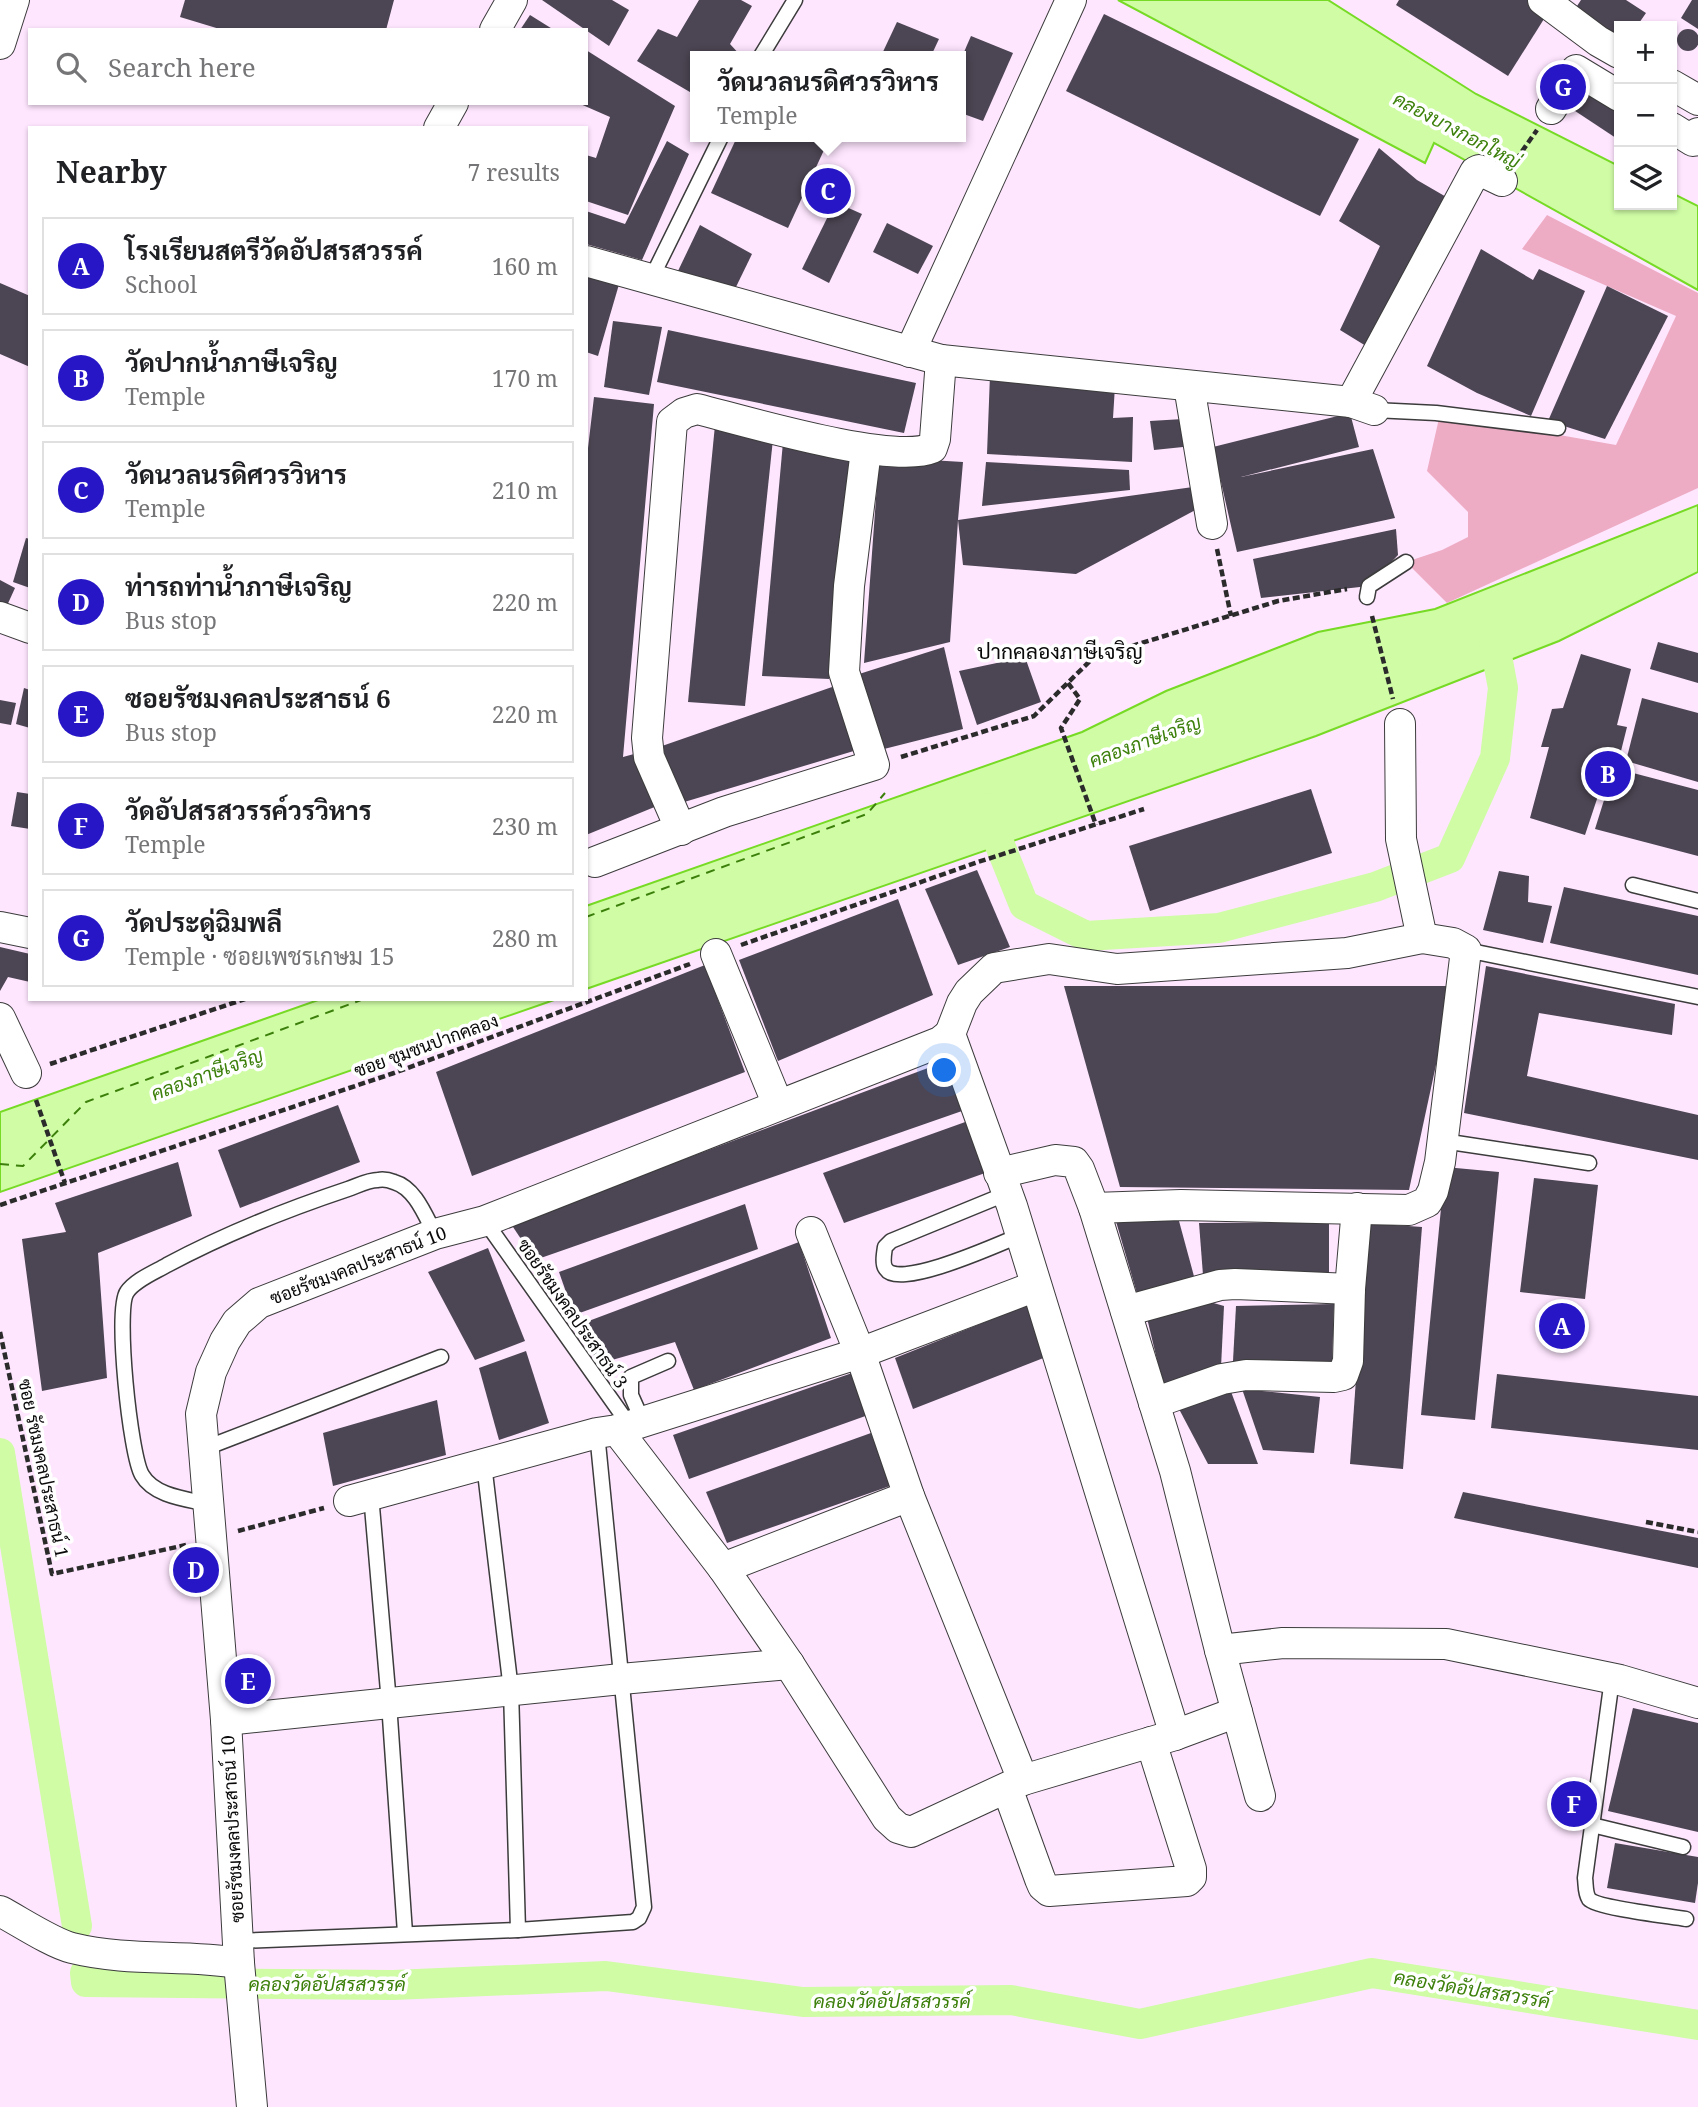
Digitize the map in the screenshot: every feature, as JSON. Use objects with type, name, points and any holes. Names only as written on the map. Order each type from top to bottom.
[{"type":"street","points":[[0,44],[14,0]]},
{"type":"street","points":[[496,28],[512,0]]},
{"type":"street","points":[[910,352],[1071,0]]},
{"type":"street","points":[[1543,0],[1609,47],[1576,70],[1551,108]]},
{"type":"street","points":[[1576,70],[1614,93]]},
{"type":"street","points":[[1677,88],[1698,100]]},
{"type":"street","points":[[440,126],[452,105]]},
{"type":"street","points":[[1677,131],[1693,141],[1698,133]]},
{"type":"street","points":[[588,262],[941,360],[1363,406],[1475,172],[1479,170],[1502,181]]},
{"type":"street","points":[[681,830],[649,757],[647,738],[672,422],[684,413],[696,409],[866,450],[922,452],[932,448],[935,439],[941,360]]},
{"type":"street","points":[[1189,386],[1212,524]]},
{"type":"street","points":[[595,862],[724,812],[874,765],[844,672],[849,586],[866,450]]},
{"type":"street","points":[[0,617],[28,627]]},
{"type":"street","points":[[1094,1208],[1181,1205],[1409,1210],[1427,1202],[1433,1192],[1443,1141],[1466,950],[1420,924],[1401,839],[1400,724]]},
{"type":"street","points":[[811,1232],[860,1353],[909,1496],[1015,1784],[1043,1886],[1049,1891],[1187,1881],[1191,1877],[1191,1869],[1163,1738],[1021,1235],[950,1034],[969,992],[994,968],[1049,959],[1117,969],[1347,953],[1420,924]]},
{"type":"street","points":[[0,926],[28,933]]},
{"type":"street","points":[[716,954],[778,1105]]},
{"type":"street","points":[[0,1018],[26,1073]]},
{"type":"street","name":"ซอยรัชมงคลประสาธน์ 10","points":[[252,2107],[239,1959],[226,1720],[201,1414],[211,1373],[237,1322],[259,1303],[435,1234],[485,1221],[940,1042],[950,1034]]},
{"type":"street","points":[[1004,1183],[1055,1160],[1074,1162],[1079,1169],[1094,1208],[1175,1471],[1260,1796]]},
{"type":"street","points":[[1154,1402],[1222,1379],[1246,1375],[1343,1375],[1349,1361],[1350,1289],[1357,1208]]},
{"type":"street","points":[[1126,1311],[1220,1285],[1350,1289]]},
{"type":"street","points":[[360,1498],[622,1428],[860,1353],[1036,1286]]},
{"type":"street","points":[[622,1428],[789,1664],[887,1818],[903,1831],[911,1832],[1015,1784],[1237,1712]]},
{"type":"street","points":[[723,1568],[909,1496]]},
{"type":"street","points":[[1220,1650],[1283,1643],[1446,1644],[1612,1679],[1698,1703]]},
{"type":"street","points":[[226,1720],[789,1664]]},
{"type":"street","points":[[0,1911],[69,1948],[128,1958],[239,1959]]},
{"type":"lane","points":[[764,51],[796,0]]},
{"type":"lane","points":[[651,279],[719,142]]},
{"type":"lane","points":[[1363,406],[1558,428]]},
{"type":"lane","points":[[1368,591],[1406,562]]},
{"type":"lane","points":[[1633,885],[1698,901]]},
{"type":"lane","points":[[1466,950],[1698,997]]},
{"type":"lane","points":[[1443,1141],[1589,1163]]},
{"type":"lane","points":[[208,1504],[154,1489],[142,1475],[128,1407],[122,1324],[123,1303],[127,1291],[148,1276],[210,1242],[310,1202],[377,1180],[392,1181],[407,1187],[435,1234]]},
{"type":"lane","points":[[1004,1183],[891,1241],[885,1248],[884,1267],[889,1272],[902,1274],[935,1269],[1021,1235]]},
{"type":"lane","name":"ซอยรัชมงคลประสาธน์ 3","points":[[485,1221],[622,1428]]},
{"type":"lane","points":[[203,1449],[441,1357]]},
{"type":"lane","points":[[239,1959],[405,1933],[518,1930],[633,1922],[639,1918],[644,1906],[621,1679],[622,1428],[631,1395],[631,1377],[668,1361]]},
{"type":"lane","points":[[484,1464],[510,1690],[518,1930]]},
{"type":"lane","points":[[360,1498],[389,1703],[405,1933]]},
{"type":"lane","points":[[1612,1679],[1585,1878],[1587,1895],[1591,1902],[1686,1919]]},
{"type":"lane","points":[[1592,1825],[1683,1847]]},
{"type":"path","points":[[1502,181],[1551,108]]},
{"type":"path","points":[[1212,524],[1231,616]]},
{"type":"path","points":[[874,765],[1034,716],[1093,658],[1278,601],[1368,591],[1400,724]]},
{"type":"path","points":[[1068,683],[1080,699],[1061,728],[1096,825],[1144,809]]},
{"type":"path","name":"ซอย ชุมชนปากคลอง","points":[[0,1205],[394,1073],[716,954],[978,862],[1096,825]]},
{"type":"path","points":[[65,1183],[26,1073],[239,1001]]},
{"type":"path","name":"ซอย รัชมงคลประสาธน์ 1","points":[[0,1332],[52,1574],[211,1539]]},
{"type":"path","points":[[211,1539],[360,1498]]},
{"type":"path","points":[[1646,1522],[1698,1532]]},
{"type":"shaded area","points":[[1547,215],[1698,293],[1698,488],[1447,603],[1406,562],[1442,550],[1468,537],[1468,512],[1427,471],[1440,414],[1616,445],[1676,316],[1522,249]]},
{"type":"water","name":"คลองบางกอกใหญ่","points":[[1118,0],[1328,0],[1476,94],[1614,163],[1614,210],[1677,210],[1677,196],[1698,206],[1698,290],[1434,143],[1425,163]]},
{"type":"water","name":"คลองภาษีเจริญ","points":[[1698,505],[1698,572],[1559,641],[1316,736],[588,988],[588,905],[1082,732],[1166,691],[1318,632],[1435,609]]},
{"type":"water","name":"คลองภาษีเจริญ","points":[[315,1001],[551,1001],[0,1192],[0,1112]]},
{"type":"building","points":[[185,0],[394,0],[387,28],[216,28],[180,17]]},
{"type":"building","points":[[542,0],[612,0],[629,10],[609,46],[588,32],[588,28],[583,28]]},
{"type":"building","points":[[699,0],[741,0],[752,6],[730,44],[736,51],[690,51],[690,92],[637,61],[658,29],[677,37]]},
{"type":"building","points":[[1399,0],[1532,0],[1549,11],[1508,76],[1396,5]]},
{"type":"building","points":[[1581,0],[1626,0],[1646,13],[1640,21],[1614,21],[1614,39],[1573,12]]},
{"type":"building","points":[[1692,0],[1698,0],[1698,29],[1681,18]]},
{"type":"building","points":[[1104,14],[1359,139],[1320,216],[1066,91]]},
{"type":"building","points":[[530,15],[551,28],[521,28]]},
{"type":"building","points":[[897,22],[939,39],[933,51],[883,51]]},
{"type":"building","points":[[1688,29],[1696,32],[1696,48],[1688,51],[1680,48],[1677,40],[1680,32]]},
{"type":"building","points":[[971,36],[1013,53],[983,121],[966,115],[964,51]]},
{"type":"building","points":[[588,51],[675,106],[628,215],[588,202],[588,156],[596,158],[610,117],[583,105],[588,105]]},
{"type":"building","points":[[1578,81],[1614,106],[1614,137],[1563,103]]},
{"type":"building","points":[[667,141],[689,154],[642,260],[588,245],[588,212],[625,224]]},
{"type":"building","points":[[735,142],[828,142],[788,228],[711,193]]},
{"type":"building","points":[[1379,148],[1417,180],[1448,198],[1366,346],[1340,330],[1380,246],[1339,221]]},
{"type":"building","points":[[835,202],[862,214],[829,283],[802,269]]},
{"type":"building","points":[[887,223],[933,246],[918,274],[873,252]]},
{"type":"building","points":[[700,225],[752,254],[735,289],[678,271]]},
{"type":"building","points":[[1481,249],[1533,280],[1539,269],[1585,291],[1531,416],[1477,393],[1427,366]]},
{"type":"building","points":[[588,273],[620,281],[598,356],[588,353]]},
{"type":"building","points":[[0,283],[28,295],[28,366],[0,354]]},
{"type":"building","points":[[1607,286],[1668,316],[1605,439],[1548,421]]},
{"type":"building","points":[[613,321],[662,327],[649,395],[604,387]]},
{"type":"building","points":[[668,330],[916,383],[904,433],[657,382]]},
{"type":"building","points":[[990,375],[1115,386],[1113,418],[1133,417],[1132,462],[987,454]]},
{"type":"building","points":[[594,397],[654,404],[623,757],[634,754],[657,806],[588,834],[588,448]]},
{"type":"building","points":[[1350,413],[1359,447],[1241,477],[1373,449],[1395,518],[1237,552],[1213,447]]},
{"type":"building","points":[[1183,419],[1183,447],[1154,450],[1150,421]]},
{"type":"building","points":[[715,425],[773,439],[745,706],[688,702]]},
{"type":"building","points":[[783,442],[853,457],[829,679],[762,676]]},
{"type":"building","points":[[879,457],[963,462],[950,642],[864,663]]},
{"type":"building","points":[[986,462],[1129,470],[1130,490],[982,506]]},
{"type":"building","points":[[1200,486],[1201,507],[1076,574],[963,565],[958,520]]},
{"type":"building","points":[[1396,529],[1398,555],[1369,586],[1261,598],[1253,559]]},
{"type":"building","points":[[26,538],[28,538],[28,587],[13,582]]},
{"type":"building","points":[[0,580],[15,588],[5,610],[0,608]]},
{"type":"building","points":[[1658,642],[1698,653],[1698,683],[1650,669]]},
{"type":"building","points":[[944,647],[963,729],[884,749],[856,675]]},
{"type":"building","points":[[1581,654],[1631,669],[1617,725],[1627,727],[1619,759],[1610,760],[1585,835],[1530,818],[1549,747],[1541,747],[1552,709],[1563,708]]},
{"type":"building","points":[[1025,657],[1041,702],[977,725],[959,671]]},
{"type":"building","points":[[835,686],[857,750],[681,803],[662,746]]},
{"type":"building","points":[[24,688],[28,689],[28,727],[16,724]]},
{"type":"building","points":[[1642,698],[1698,713],[1698,782],[1626,761]]},
{"type":"building","points":[[0,700],[16,703],[11,725],[0,723]]},
{"type":"building","points":[[1614,768],[1698,790],[1698,856],[1595,829]]},
{"type":"building","points":[[1311,789],[1332,853],[1150,911],[1129,846]]},
{"type":"building","points":[[17,792],[28,794],[28,829],[11,826]]},
{"type":"building","points":[[977,870],[1010,947],[958,965],[925,889]]},
{"type":"building","points":[[1499,871],[1529,876],[1528,902],[1552,906],[1543,943],[1483,930]]},
{"type":"building","points":[[1564,887],[1698,916],[1698,975],[1550,943]]},
{"type":"building","points":[[898,899],[933,995],[778,1061],[739,960]]},
{"type":"building","points":[[0,947],[28,954],[28,982],[8,977],[0,991]]},
{"type":"building","points":[[705,965],[745,1072],[472,1176],[436,1072]]},
{"type":"building","points":[[1486,966],[1675,1004],[1672,1035],[1539,1013],[1527,1076],[1698,1115],[1698,1160],[1464,1113]]},
{"type":"building","points":[[1064,986],[1453,986],[1409,1190],[1120,1187]]},
{"type":"building","points":[[944,1062],[962,1111],[535,1260],[511,1224]]},
{"type":"building","points":[[338,1105],[360,1162],[240,1208],[218,1150]]},
{"type":"building","points":[[968,1121],[988,1172],[844,1223],[823,1173]]},
{"type":"building","points":[[178,1162],[192,1216],[98,1253],[107,1378],[42,1391],[22,1239],[66,1232],[55,1203]]},
{"type":"building","points":[[1445,1167],[1499,1172],[1475,1420],[1421,1415]]},
{"type":"building","points":[[1534,1178],[1598,1185],[1585,1299],[1520,1292]]},
{"type":"building","points":[[745,1204],[758,1249],[574,1315],[559,1272]]},
{"type":"building","points":[[1115,1218],[1179,1221],[1195,1280],[1138,1297]]},
{"type":"building","points":[[1329,1222],[1329,1278],[1203,1275],[1199,1223]]},
{"type":"building","points":[[1367,1223],[1422,1227],[1403,1469],[1350,1464]]},
{"type":"building","points":[[799,1242],[831,1338],[694,1390],[675,1342],[598,1364],[578,1325]]},
{"type":"building","points":[[488,1248],[525,1341],[475,1360],[428,1272]]},
{"type":"building","points":[[1203,1300],[1224,1306],[1221,1367],[1164,1389],[1147,1318]]},
{"type":"building","points":[[1030,1304],[1046,1357],[913,1409],[895,1358]]},
{"type":"building","points":[[1334,1304],[1332,1365],[1233,1361],[1236,1306]]},
{"type":"building","points":[[526,1351],[549,1423],[499,1440],[479,1368]]},
{"type":"building","points":[[855,1372],[871,1414],[689,1479],[673,1435]]},
{"type":"building","points":[[1497,1374],[1698,1396],[1698,1450],[1491,1428]]},
{"type":"building","points":[[1230,1389],[1258,1464],[1208,1464],[1179,1409]]},
{"type":"building","points":[[1242,1389],[1320,1397],[1314,1453],[1263,1450]]},
{"type":"building","points":[[437,1400],[446,1455],[333,1486],[323,1433]]},
{"type":"building","points":[[871,1433],[890,1486],[727,1543],[706,1492]]},
{"type":"building","points":[[1463,1492],[1698,1538],[1698,1568],[1454,1518]]},
{"type":"building","points":[[1633,1708],[1698,1723],[1698,1832],[1608,1811]]},
{"type":"building","points":[[1615,1843],[1698,1857],[1695,1903],[1607,1888]]},
{"type":"waterway","points":[[985,808],[1024,905],[1086,936],[1219,928],[1375,887],[1450,858],[1495,758],[1503,688],[1491,624]]},
{"type":"waterway","name":"คลองวัดอัปสรสวรรค์","points":[[0,1453],[77,1926]]},
{"type":"waterway","name":"คลองวัดอัปสรสวรรค์","points":[[85,1973],[86,1982],[393,1985],[606,1976],[803,2002],[1011,2000],[1140,2024],[1372,1973],[1698,2025]]},
{"type":"ferry route","points":[[588,916],[867,814],[885,793]]},
{"type":"ferry route","points":[[0,1164],[23,1166],[86,1102],[359,1001]]},
{"type":"place","name":"วัดประดู่ฉิมพลี","points":[[1563,87]]},
{"type":"place","name":"วัดนวลนรดิศวรวิหาร","points":[[828,191]]},
{"type":"place","name":"วัดปากน้ำภาษีเจริญ","points":[[1608,774]]},
{"type":"place","name":"โรงเรียนสตรีวัดอัปสรสวรรค์","points":[[1562,1326]]},
{"type":"place","name":"ท่ารถท่าน้ำภาษีเจริญ","points":[[196,1570]]},
{"type":"place","name":"ซอยรัชมงคลประสาธน์ 6","points":[[248,1681]]},
{"type":"place","name":"วัดอัปสรสวรรค์วรวิหาร","points":[[1574,1804]]},
{"type":"district","name":"ปากคลองภาษีเจริญ","points":[[1060,651]]}]
